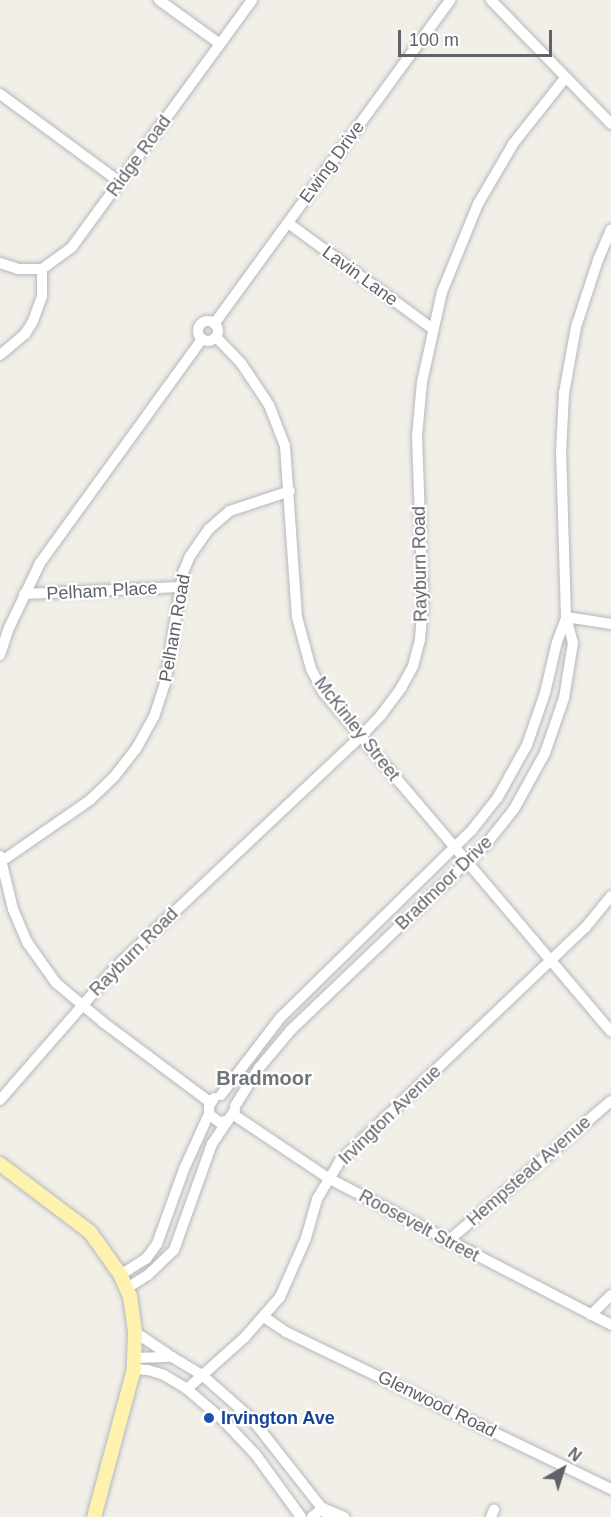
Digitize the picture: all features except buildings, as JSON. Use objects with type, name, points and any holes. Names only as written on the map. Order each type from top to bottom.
[{"type":"main road","points":[[0,1164],[79,1222],[101,1246],[124,1281],[135,1332],[135,1364],[94,1517]]},
{"type":"street","points":[[159,0],[220,44]]},
{"type":"street","name":"Ridge Road","points":[[42,269],[72,246],[252,0]]},
{"type":"street","name":"Ewing Drive","points":[[214,324],[450,0]]},
{"type":"street","points":[[491,0],[611,124]]},
{"type":"street","name":"Rayburn Road","points":[[0,1100],[81,1004],[116,967],[360,737],[401,688],[413,666],[420,639],[423,607],[417,436],[422,382],[442,292],[478,204],[513,144],[566,77]]},
{"type":"street","points":[[0,94],[120,182]]},
{"type":"street","name":"Lavin Lane","points":[[288,222],[433,329]]},
{"type":"street","name":"Bradmoor Drive","points":[[124,1281],[148,1275],[174,1250],[199,1175],[216,1137],[259,1068],[291,1030],[487,843],[514,809],[545,753],[564,698],[573,643],[566,617],[561,453],[564,393],[576,327],[598,260],[611,230]]},
{"type":"street","points":[[0,263],[18,269],[42,269],[42,296],[33,321],[25,334],[0,355]]},
{"type":"street","points":[[206,321],[214,324],[217,328],[216,337],[211,340],[202,339],[198,333],[199,326],[206,321]]},
{"type":"street","name":"McKinley Street","points":[[216,337],[241,363],[269,405],[285,446],[290,491],[297,617],[303,645],[324,693],[611,1032]]},
{"type":"street","points":[[0,655],[24,594],[51,546],[202,339]]},
{"type":"street","name":"Pelham Road","points":[[1,858],[90,801],[114,777],[136,749],[154,717],[165,684],[180,587],[190,556],[209,529],[230,511],[290,491]]},
{"type":"street","name":"Pelham Place","points":[[24,594],[180,587]]},
{"type":"street","points":[[566,617],[611,624]]},
{"type":"street","name":"Bradmoor Drive","points":[[221,1095],[280,1018],[454,847],[498,797],[527,745],[545,693],[557,642],[566,617]]},
{"type":"street","points":[[1,858],[13,909],[27,942],[56,983],[210,1102]]},
{"type":"street","name":"Irvington Avenue","points":[[187,1389],[264,1317],[280,1296],[292,1276],[318,1199],[328,1178],[340,1161],[585,928],[611,896]]},
{"type":"street","points":[[209,1114],[219,1122],[232,1114],[230,1098],[221,1095],[210,1102]]},
{"type":"street","name":"Hempstead Avenue","points":[[447,1242],[611,1101]]},
{"type":"street","points":[[124,1281],[157,1244],[184,1169],[209,1114],[210,1102]]},
{"type":"street","name":"Roosevelt Street","points":[[232,1114],[328,1178],[447,1242],[611,1325]]},
{"type":"street","points":[[591,1314],[611,1295]]},
{"type":"street","name":"Glenwood Road","points":[[264,1317],[286,1332],[611,1489]]},
{"type":"street","points":[[135,1332],[202,1375],[251,1418],[326,1513]]},
{"type":"street","points":[[135,1364],[172,1357]]},
{"type":"street","points":[[135,1364],[164,1375],[187,1389],[224,1421],[256,1455],[301,1517]]},
{"type":"street","points":[[312,1517],[326,1513],[344,1517]]},
{"type":"place","name":"Irvington Ave","points":[[209,1418]]},
{"type":"district","name":"Bradmoor","points":[[264,1078]]}]
